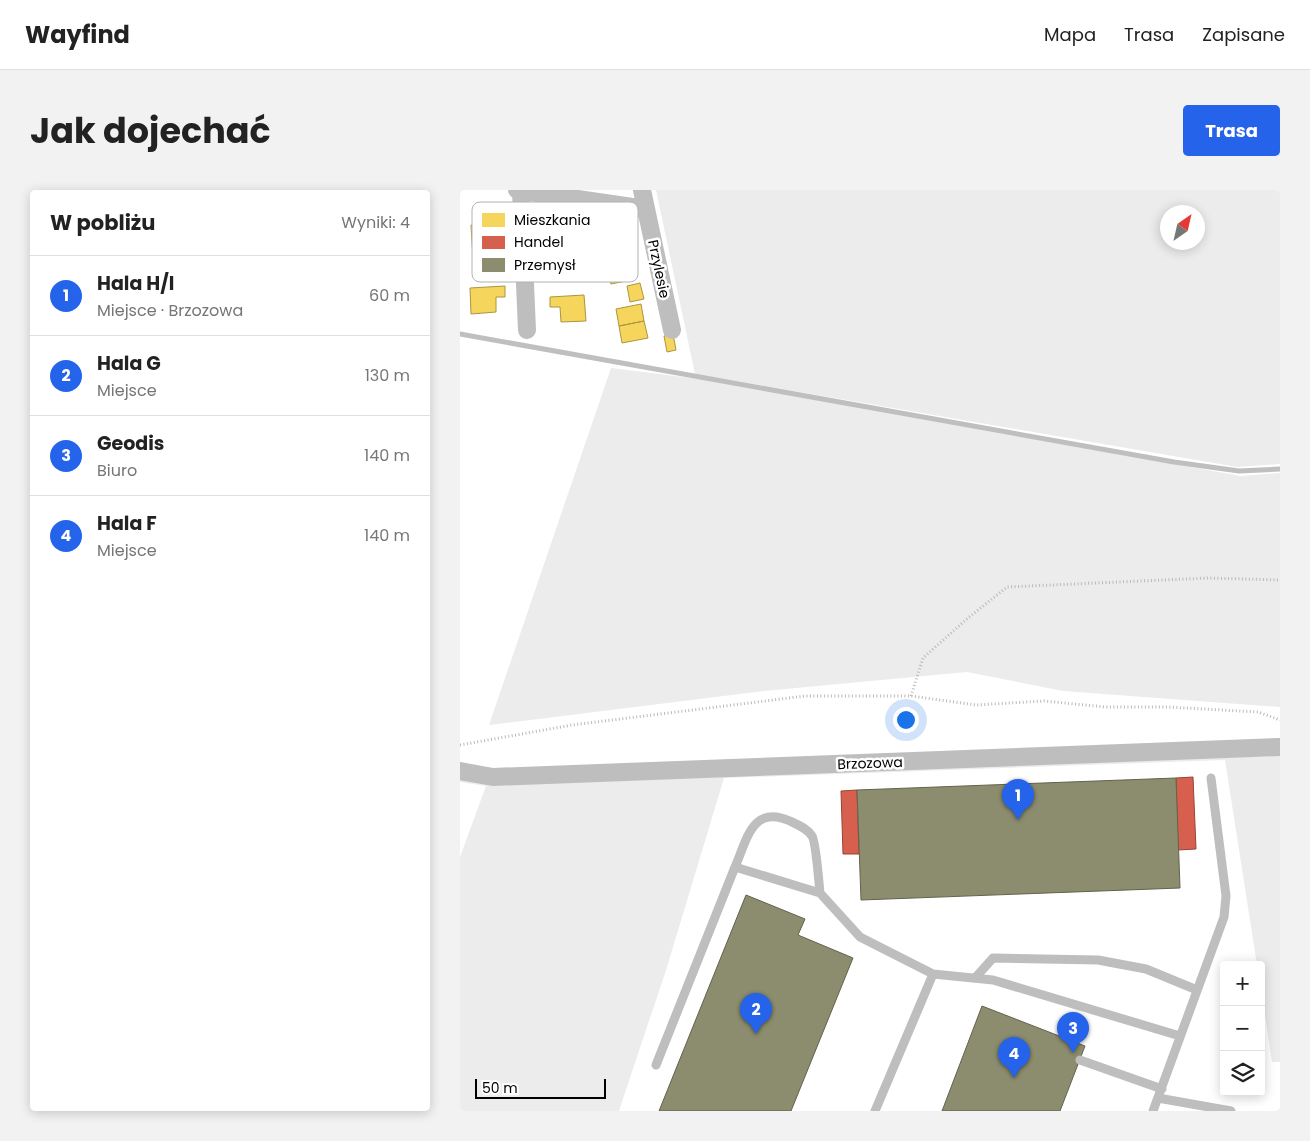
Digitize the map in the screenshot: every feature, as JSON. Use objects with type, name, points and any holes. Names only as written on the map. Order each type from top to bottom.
[{"type":"street","points":[[519,190],[599,202]]},
{"type":"street","name":"Przylesie","points":[[642,190],[672,330]]},
{"type":"street","points":[[638,208],[646,209]]},
{"type":"street","points":[[524,282],[527,330]]},
{"type":"street","name":"Brzozowa","points":[[460,771],[494,777],[1280,747]]},
{"type":"lane","points":[[1153,1111],[1224,917],[1226,903],[1212,778]]},
{"type":"lane","points":[[656,1065],[754,824],[762,818],[772,816],[804,828],[813,837],[820,894]]},
{"type":"lane","points":[[735,867],[820,894],[860,937],[933,974],[993,980],[1180,1036]]},
{"type":"lane","points":[[975,978],[993,958],[1098,960],[1146,969],[1197,990]]},
{"type":"lane","points":[[875,1111],[933,974]]},
{"type":"lane","points":[[1080,1060],[1160,1093],[1231,1111]]},
{"type":"path","points":[[911,696],[923,658],[1006,587],[1208,578],[1280,580]]},
{"type":"path","points":[[460,744],[572,726],[804,696],[911,696],[976,705],[1044,701],[1105,707],[1168,707],[1258,712],[1280,720]]},
{"type":"shaded area","points":[[656,190],[1280,190],[1280,464],[1237,467],[695,374]]},
{"type":"shaded area","points":[[611,368],[700,379],[1241,476],[1280,473],[1280,707],[1063,691],[967,672],[764,691],[489,725]]},
{"type":"shaded area","points":[[1280,756],[1280,1062],[1272,1062],[1265,1016],[1265,961],[1256,961],[1225,760],[724,778],[667,967],[619,1111],[460,1111],[460,857],[486,786],[460,782],[460,777]]},
{"type":"building: Mieszkania","points":[[640,283],[644,299],[630,302],[627,286]]},
{"type":"building: Mieszkania","points":[[505,286],[505,297],[496,297],[496,312],[471,314],[470,288]]},
{"type":"building: Mieszkania","points":[[584,295],[586,321],[561,322],[560,307],[550,307],[550,297]]},
{"type":"building: Mieszkania","points":[[641,304],[644,321],[619,326],[616,309]]},
{"type":"building: Mieszkania","points":[[644,321],[648,338],[622,343],[619,326]]},
{"type":"building: Mieszkania","points":[[673,334],[676,350],[667,352],[664,336]]},
{"type":"building: Handel","points":[[1193,777],[1196,849],[1178,850],[1176,778]]},
{"type":"building: Handel","points":[[857,790],[859,854],[843,854],[841,791]]},
{"type":"building: Przemysł","points":[[1176,778],[1180,888],[861,900],[857,790]]},
{"type":"building: Przemysł","points":[[746,895],[805,919],[798,935],[853,958],[791,1111],[659,1111]]},
{"type":"building: Przemysł","points":[[982,1006],[1085,1046],[1060,1111],[942,1111]]},
{"type":"waterway","points":[[460,334],[1174,462],[1239,471],[1280,469]]},
{"type":"place","name":"Hala H/I","points":[[1018,820]]},
{"type":"place","name":"Hala G","points":[[756,1034]]},
{"type":"place","name":"Geodis","points":[[1073,1053]]},
{"type":"place","name":"Hala F","points":[[1014,1078]]}]
